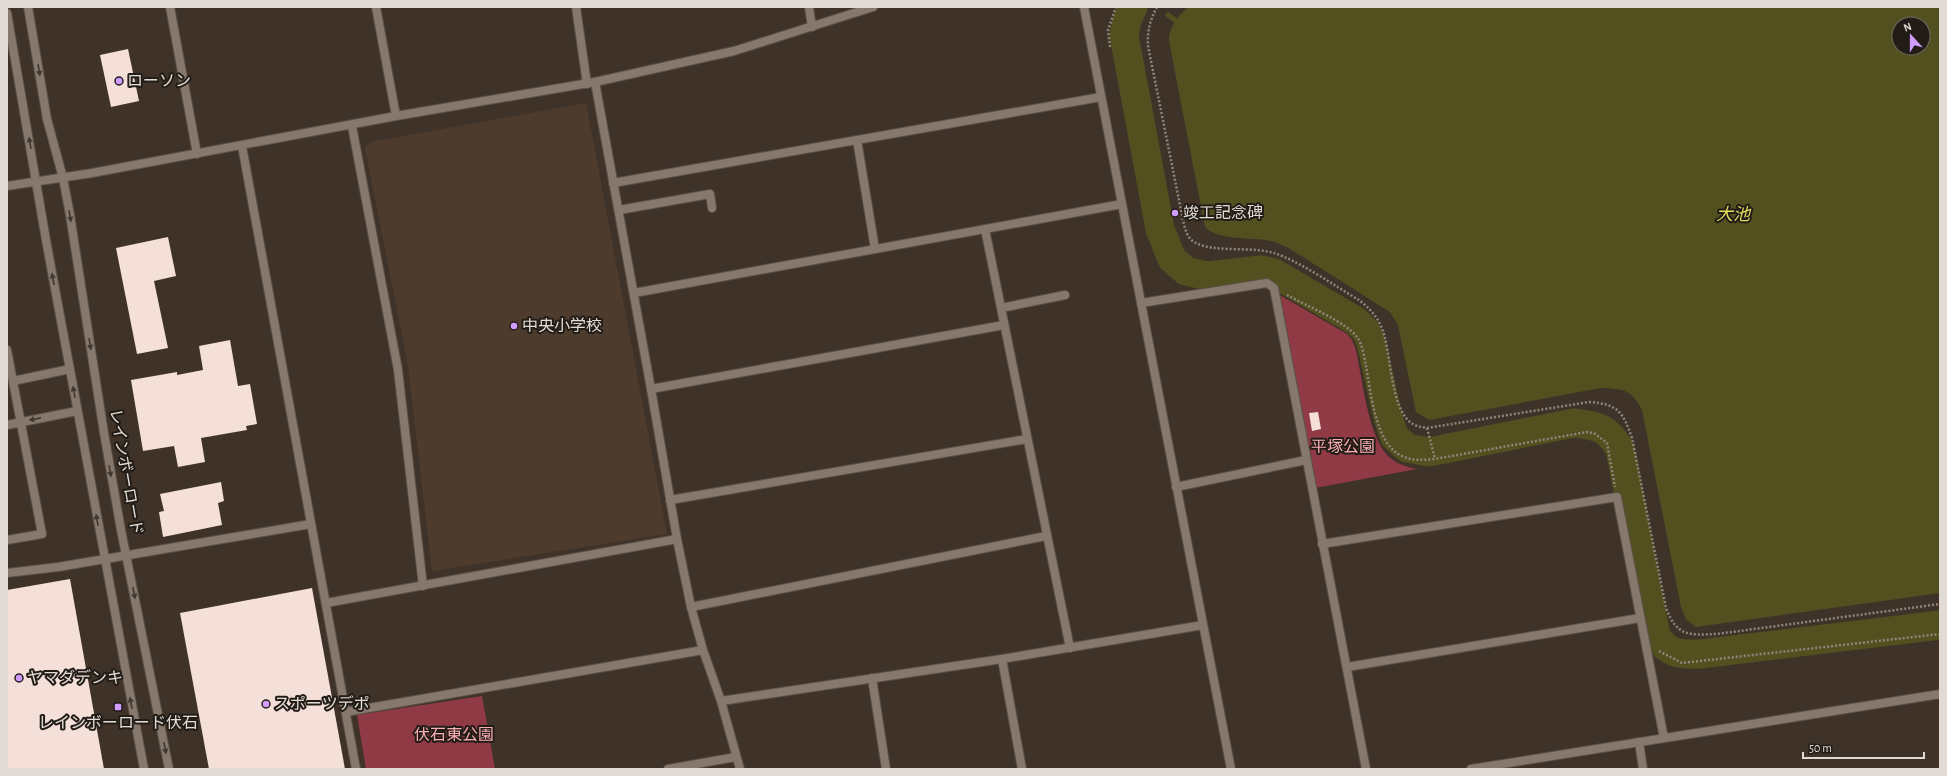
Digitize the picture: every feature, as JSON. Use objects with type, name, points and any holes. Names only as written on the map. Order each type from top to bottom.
[{"type":"street","name":"レインボーロード","points":[[28,7],[47,119],[63,178],[70,215],[105,440],[121,530],[169,769]]},
{"type":"street","points":[[170,7],[197,154]]},
{"type":"street","points":[[376,7],[396,116]]},
{"type":"street","points":[[576,7],[613,183],[634,293],[677,539],[691,607],[703,650],[721,701],[740,769]]},
{"type":"street","points":[[809,7],[812,27]]},
{"type":"street","points":[[7,186],[63,178],[352,126],[396,116],[591,83],[734,51],[873,7]]},
{"type":"street","points":[[1084,7],[1231,769]]},
{"type":"street","points":[[7,13],[77,411],[144,769]]},
{"type":"street","points":[[613,183],[1101,96]]},
{"type":"street","points":[[352,126],[398,370],[423,586]]},
{"type":"street","points":[[857,140],[875,249]]},
{"type":"street","points":[[242,146],[356,769]]},
{"type":"street","points":[[618,210],[710,194],[712,208]]},
{"type":"street","points":[[634,293],[1122,204]]},
{"type":"street","points":[[985,229],[1046,536],[1070,648]]},
{"type":"street","points":[[1141,303],[1267,283],[1274,288],[1366,769]]},
{"type":"street","points":[[1001,308],[1065,295]]},
{"type":"street","points":[[651,389],[1004,325]]},
{"type":"street","points":[[7,350],[42,534],[7,540]]},
{"type":"street","points":[[13,381],[70,369]]},
{"type":"street","points":[[7,425],[77,411]]},
{"type":"street","points":[[670,500],[1027,439]]},
{"type":"street","points":[[1176,487],[1306,460]]},
{"type":"street","points":[[1322,544],[1617,497],[1664,738]]},
{"type":"street","points":[[7,573],[127,555],[311,524]]},
{"type":"street","points":[[691,607],[1046,536]]},
{"type":"street","points":[[326,603],[677,539]]},
{"type":"street","points":[[1347,667],[1640,618]]},
{"type":"street","points":[[721,701],[1070,648],[1203,625]]},
{"type":"street","points":[[346,712],[703,650]]},
{"type":"street","points":[[1002,658],[1022,769]]},
{"type":"street","points":[[872,678],[886,769]]},
{"type":"street","points":[[1471,769],[1940,694]]},
{"type":"street","points":[[1639,742],[1643,769]]},
{"type":"street","points":[[668,769],[736,757]]},
{"type":"path","points":[[1110,47],[1108,30],[1116,7]]},
{"type":"path","points":[[1157,7],[1151,19],[1148,32],[1148,46],[1186,232],[1193,242],[1204,247],[1260,250],[1285,257],[1359,300],[1367,307],[1381,325],[1386,338],[1400,408],[1406,418],[1414,425],[1427,428],[1590,402],[1607,403],[1620,413],[1627,423],[1632,438],[1666,608],[1669,617],[1684,633],[1695,635],[1717,634],[1940,604]]},
{"type":"path","points":[[1274,288],[1344,326],[1357,337],[1364,357],[1377,421],[1385,441],[1392,450],[1401,456],[1420,460],[1434,459],[1581,432],[1594,433],[1607,444],[1617,497]]},
{"type":"path","points":[[1427,428],[1434,459]]},
{"type":"path","points":[[1646,648],[1655,647],[1672,659],[1682,663],[1940,634]]},
{"type":"shaded area","name":"中央小学校","points":[[586,103],[667,534],[432,571],[408,366],[365,148],[370,142]]},
{"type":"green space","name":"平塚公園","points":[[1278,294],[1347,334],[1352,340],[1356,350],[1370,420],[1380,446],[1387,455],[1397,462],[1417,469],[1315,488]]},
{"type":"green space","name":"伏石東公園","points":[[482,696],[495,769],[366,769],[357,715]]},
{"type":"water","name":"大池","points":[[1188,7],[1940,7],[1940,593],[1696,627],[1686,619],[1681,607],[1642,410],[1630,394],[1621,390],[1601,388],[1429,420],[1416,412],[1398,325],[1390,312],[1287,247],[1267,240],[1219,235],[1211,232],[1205,227],[1169,41],[1170,31],[1177,19]]},
{"type":"building","points":[[128,49],[139,101],[111,107],[100,55]]},
{"type":"building","points":[[168,237],[176,276],[154,281],[168,348],[137,354],[116,248]]},
{"type":"building","points":[[230,340],[238,386],[250,384],[257,424],[246,426],[247,430],[201,438],[205,462],[178,467],[174,446],[143,451],[131,380],[177,372],[177,375],[203,370],[199,346]]},
{"type":"building","points":[[1318,412],[1321,429],[1312,431],[1309,413]]},
{"type":"building","points":[[221,482],[224,501],[218,503],[222,525],[163,537],[159,512],[164,511],[160,494]]},
{"type":"building","points":[[70,579],[104,769],[7,769],[7,590]]},
{"type":"building","points":[[312,588],[345,769],[209,769],[180,613]]},
{"type":"waterway","points":[[1133,7],[1127,20],[1124,35],[1160,229],[1172,259],[1186,271],[1207,276],[1261,270],[1274,273],[1356,321],[1366,331],[1371,342],[1388,417],[1394,436],[1407,448],[1429,452],[1574,423],[1589,425],[1606,432],[1611,436],[1620,449],[1656,636],[1666,647],[1675,652],[1700,654],[1940,625]]},
{"type":"waterway","points":[[1168,15],[1175,20]]},
{"type":"place","name":"ローソン","points":[[119,81]]},
{"type":"place","name":"竣工記念碑","points":[[1175,213]]},
{"type":"place","name":"中央小学校","points":[[514,326]]},
{"type":"place","name":"ヤマダデンキ","points":[[19,678]]},
{"type":"place","name":"スポーツデポ","points":[[266,704]]},
{"type":"place","name":"レインボーロード伏石","points":[[118,707]]}]
